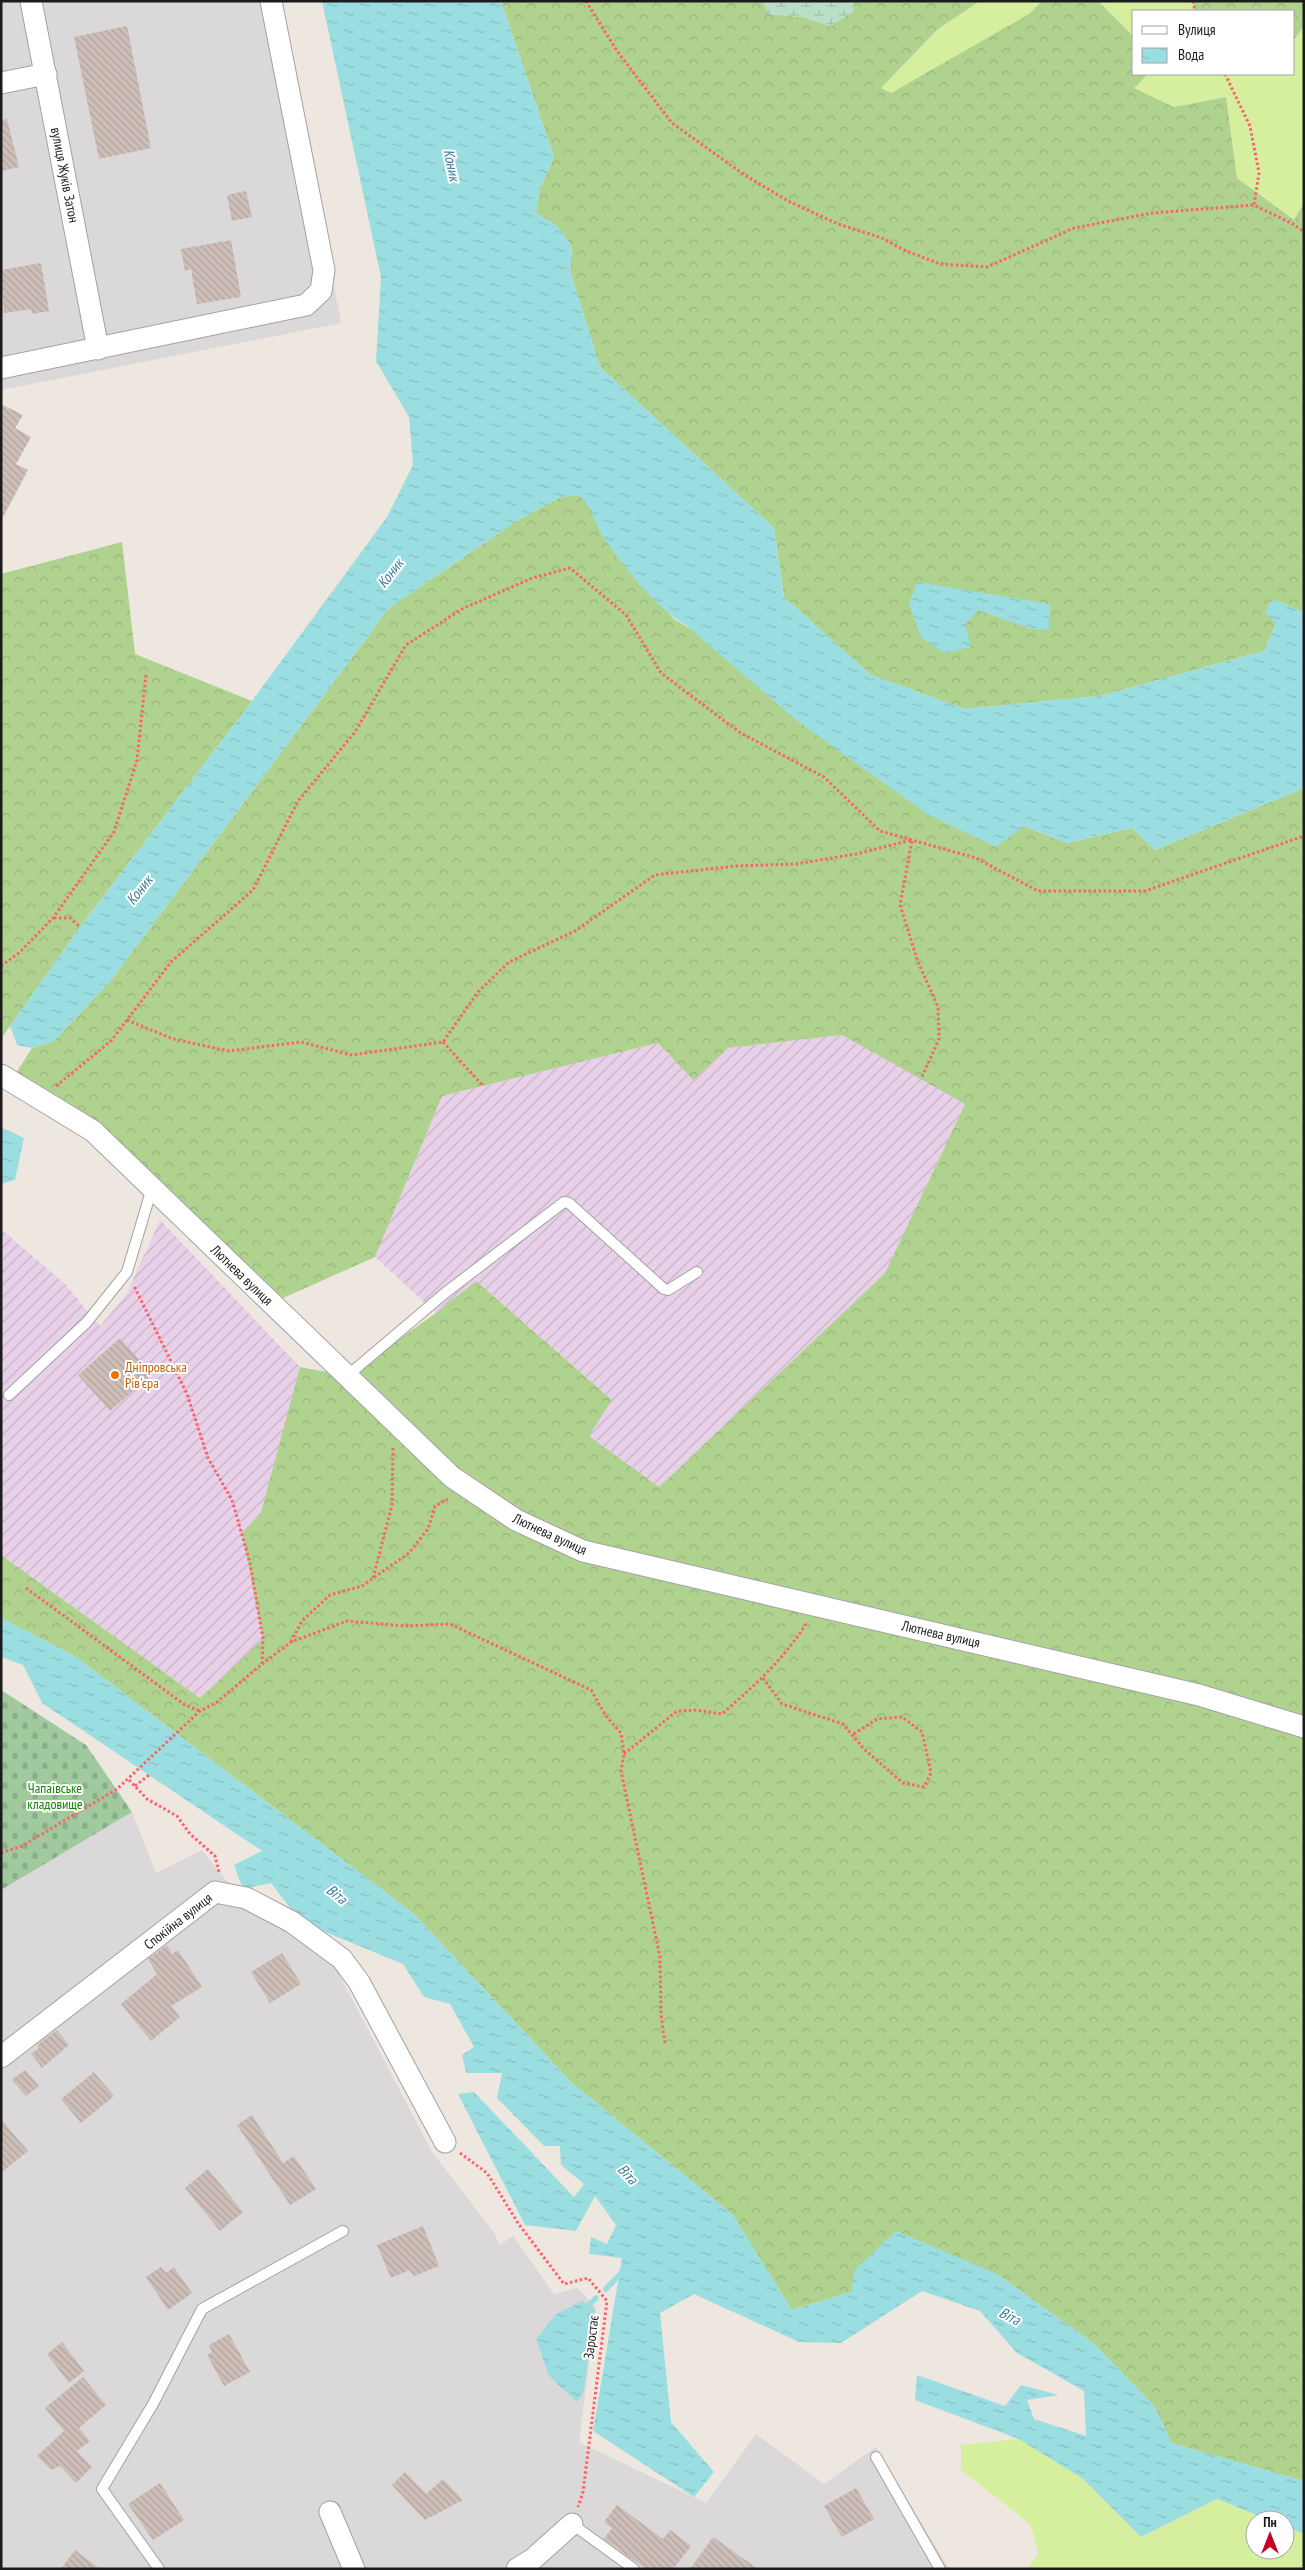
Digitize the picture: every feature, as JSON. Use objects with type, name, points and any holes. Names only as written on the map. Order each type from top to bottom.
[{"type":"street","name":"вулиця Жуків Затон","points":[[32,1],[98,349]]},
{"type":"street","points":[[1,368],[306,305],[321,291],[324,270],[271,1]]},
{"type":"street","points":[[1,83],[46,74]]},
{"type":"street","name":"Лютнева вулиця","points":[[1,1075],[93,1132],[452,1477],[516,1520],[583,1551],[1199,1695],[1304,1727]]},
{"type":"street","name":"Спокійна вулиця","points":[[1,2058],[215,1892],[246,1898],[284,1918],[342,1958],[359,1982],[445,2142]]},
{"type":"street","points":[[330,2512],[354,2569]]},
{"type":"street","points":[[517,2569],[533,2559],[572,2524]]},
{"type":"lane","points":[[9,1395],[87,1322],[127,1272],[152,1188]]},
{"type":"lane","points":[[347,1376],[445,1293],[564,1202],[568,1203],[664,1289],[668,1290],[697,1272]]},
{"type":"lane","points":[[159,2569],[102,2490],[153,2404],[202,2309],[343,2231]]},
{"type":"lane","points":[[876,2457],[940,2569]]},
{"type":"lane","points":[[572,2524],[634,2569]]},
{"type":"path","points":[[586,1],[618,51],[672,123],[743,174],[788,201],[838,224],[882,238],[904,250],[940,264],[987,267],[1074,228],[1152,213],[1254,204],[1304,232]]},
{"type":"path","points":[[1225,75],[1250,126],[1259,173],[1254,204]]},
{"type":"path","points":[[40,1100],[111,1042],[171,962],[253,890],[298,801],[355,732],[406,644],[462,609],[532,578],[570,568],[626,615],[661,673],[739,732],[824,777],[880,831],[976,858],[1038,891],[1145,891],[1304,836]]},
{"type":"path","points":[[1,966],[19,952],[53,918],[114,832],[137,760],[146,674]]},
{"type":"path","points":[[127,1020],[173,1039],[229,1051],[301,1042],[351,1055],[443,1042],[478,992],[509,962],[575,931],[655,875],[736,866],[796,864],[856,854],[912,840]]},
{"type":"path","points":[[912,840],[900,905],[918,962],[938,1007],[939,1039],[921,1079]]},
{"type":"path","points":[[53,918],[70,918],[80,927]]},
{"type":"path","points":[[443,1042],[483,1086]]},
{"type":"path","points":[[127,1272],[187,1394],[208,1458],[232,1500],[242,1534],[263,1639],[262,1664]]},
{"type":"path","points":[[373,1579],[392,1505],[394,1421]]},
{"type":"path","points":[[290,1642],[302,1621],[330,1595],[362,1586],[409,1553],[428,1529],[436,1506],[444,1500],[455,1497],[464,1502],[481,1496]]},
{"type":"path","points":[[26,1588],[185,1705],[200,1711]]},
{"type":"path","points":[[624,1754],[677,1711],[696,1710],[722,1714],[763,1678],[791,1649],[818,1605]]},
{"type":"path","points":[[1,1853],[22,1846],[129,1780],[200,1711],[217,1702],[290,1642],[348,1621],[405,1626],[450,1624],[591,1690],[606,1716],[621,1733],[624,1754],[622,1771],[660,1957],[661,2015],[665,2043]]},
{"type":"path","points":[[763,1678],[782,1704],[843,1724],[852,1735],[864,1749],[903,1783],[924,1787],[931,1773],[922,1732],[902,1716],[877,1719],[852,1735]]},
{"type":"path","points":[[135,1786],[149,1775]]},
{"type":"path","points":[[129,1780],[147,1799],[177,1816],[190,1834],[215,1856],[220,1872],[215,1892]]},
{"type":"path","name":"Заростає","points":[[445,2142],[487,2173],[518,2223],[564,2284],[588,2278],[607,2301],[584,2492],[572,2524]]},
{"type":"shaded area","points":[[1,1],[280,1],[341,323],[1,390]]},
{"type":"shaded area","points":[[842,1035],[965,1104],[885,1273],[659,1487],[589,1436],[612,1400],[476,1281],[436,1313],[375,1257],[442,1096],[658,1043],[693,1080],[728,1048]]},
{"type":"shaded area","points":[[160,1220],[300,1367],[261,1512],[242,1534],[263,1639],[200,1698],[1,1555],[1,1229],[65,1284],[100,1326],[126,1295]]},
{"type":"shaded area","points":[[132,1812],[156,1873],[202,1850],[249,1909],[327,1946],[342,1980],[432,2152],[493,2231],[500,2245],[513,2236],[554,2294],[577,2288],[596,2307],[579,2442],[706,2503],[756,2434],[824,2484],[876,2447],[949,2569],[1,2569],[1,1890]]},
{"type":"green space","points":[[501,1],[763,1],[769,14],[802,17],[830,26],[854,11],[854,1],[980,1],[938,29],[881,88],[891,93],[1029,14],[1042,1],[1098,1],[1132,35],[1132,75],[1147,75],[1134,88],[1174,107],[1226,97],[1237,178],[1294,220],[1304,203],[1304,613],[1273,599],[1276,623],[1264,651],[1100,696],[965,709],[871,675],[784,597],[774,528],[600,367],[570,271],[572,247],[557,226],[536,213],[540,189],[554,157]]},
{"type":"green space","points":[[763,1],[854,1],[854,11],[830,26],[802,17],[769,14]]},
{"type":"green space","points":[[980,1],[1042,1],[1029,14],[891,93],[881,88],[938,29]]},
{"type":"green space","points":[[1098,1],[1193,1],[1194,9],[1196,10],[1132,10],[1132,35]]},
{"type":"green space","points":[[1193,1],[1304,1],[1304,26],[1295,39],[1295,10],[1194,9]]},
{"type":"green space","points":[[1304,26],[1304,203],[1294,220],[1237,178],[1226,97],[1174,107],[1134,88],[1147,75],[1295,75],[1295,39]]},
{"type":"green space","points":[[578,494],[590,505],[604,538],[674,619],[1024,826],[1067,843],[1132,828],[1155,850],[1304,788],[1304,2481],[1171,2443],[1155,2407],[1093,2343],[997,2274],[851,2292],[792,2310],[733,2215],[571,2082],[414,1914],[76,1657],[1,1618],[1,1555],[200,1698],[263,1639],[242,1534],[261,1512],[300,1367],[347,1376],[436,1313],[476,1281],[612,1400],[589,1436],[659,1487],[885,1273],[965,1104],[842,1035],[728,1048],[693,1080],[658,1043],[442,1096],[375,1257],[272,1303],[93,1131],[11,1081],[32,1048],[54,1041],[112,979],[389,608],[515,522],[559,498]]},
{"type":"green space","points":[[122,542],[135,654],[252,701],[80,927],[1,1039],[1,574]]},
{"type":"green space","name":"Чапаївське кладовище","points":[[1,1690],[86,1745],[132,1812],[1,1890]]},
{"type":"green space","points":[[1019,2439],[1083,2479],[1141,2537],[1217,2499],[1245,2510],[1245,2560],[1295,2560],[1295,2530],[1304,2534],[1304,2569],[1027,2569],[1039,2553],[1030,2524],[961,2470],[961,2445]]},
{"type":"water","name":"Коник","points":[[322,1],[501,1],[554,157],[540,189],[536,213],[557,226],[572,247],[570,271],[600,367],[774,528],[784,597],[871,675],[965,709],[1100,696],[1264,651],[1276,623],[1265,612],[1273,599],[1304,613],[1304,788],[1155,850],[1132,828],[1067,843],[1024,826],[996,847],[927,814],[796,720],[687,626],[664,609],[642,587],[613,551],[601,533],[591,510],[577,494],[559,498],[515,522],[389,608],[112,979],[54,1041],[32,1048],[17,1045],[10,1026],[80,927],[252,701],[387,517],[413,465],[409,417],[376,361],[381,277]]},
{"type":"water","points":[[917,582],[1050,604],[1049,630],[1031,629],[978,610],[965,625],[971,647],[945,653],[921,638],[909,603]]},
{"type":"water","points":[[1,1127],[24,1138],[15,1180],[1,1184]]},
{"type":"water","name":"Віта","points":[[1,1618],[76,1657],[414,1914],[571,2082],[733,2215],[792,2310],[851,2292],[854,2271],[896,2231],[997,2274],[1093,2343],[1155,2407],[1171,2443],[1304,2481],[1304,2534],[1295,2530],[1295,2510],[1245,2510],[1217,2499],[1141,2537],[1083,2479],[1019,2439],[915,2400],[917,2375],[1005,2406],[1021,2385],[1059,2395],[1027,2400],[1034,2419],[1086,2436],[1084,2391],[1017,2353],[980,2311],[922,2291],[841,2343],[799,2342],[694,2294],[660,2313],[671,2422],[714,2472],[694,2497],[593,2431],[622,2258],[589,2254],[591,2237],[607,2244],[616,2225],[595,2196],[576,2231],[525,2225],[458,2094],[474,2092],[574,2197],[584,2184],[561,2165],[560,2146],[544,2146],[497,2098],[502,2073],[466,2073],[462,2055],[474,2047],[450,2004],[424,1997],[403,1964],[301,1922],[271,1883],[243,1889],[234,1865],[262,1851],[42,1703],[23,1665],[1,1657]]},
{"type":"water","points":[[582,2301],[595,2309],[584,2390],[577,2402],[549,2376],[536,2339],[555,2315]]},
{"type":"building","points":[[127,26],[151,148],[99,159],[74,37]]},
{"type":"building","points":[[7,119],[19,167],[1,171],[1,120]]},
{"type":"building","points":[[246,191],[252,217],[232,221],[227,195]]},
{"type":"building","points":[[231,240],[241,297],[197,304],[191,269],[185,271],[181,249]]},
{"type":"building","points":[[41,263],[49,311],[32,314],[31,309],[4,313],[1,270]]},
{"type":"building","points":[[1,404],[23,415],[15,428],[31,437],[16,464],[28,470],[1,521]]},
{"type":"building","name":"Дніпровська Рів'єра","points":[[120,1338],[152,1374],[110,1411],[78,1375]]},
{"type":"building","points":[[167,1945],[172,1954],[178,1950],[202,1987],[171,2006],[180,2017],[151,2041],[121,2004],[157,1974],[148,1959]]},
{"type":"building","points":[[282,1953],[301,1984],[270,2003],[251,1972]]},
{"type":"building","points":[[57,2030],[69,2045],[42,2068],[31,2054],[39,2048],[37,2045]]},
{"type":"building","points":[[25,2070],[39,2086],[26,2096],[12,2080]]},
{"type":"building","points":[[94,2072],[114,2096],[81,2123],[61,2099]]},
{"type":"building","points":[[252,2115],[283,2163],[294,2156],[316,2189],[290,2205],[237,2125]]},
{"type":"building","points":[[1,2119],[28,2151],[1,2173]]},
{"type":"building","points":[[208,2169],[243,2212],[220,2231],[185,2188]]},
{"type":"building","points":[[423,2226],[439,2266],[414,2276],[409,2270],[391,2278],[377,2245]]},
{"type":"building","points":[[161,2267],[166,2273],[174,2267],[192,2293],[168,2310],[146,2277]]},
{"type":"building","points":[[229,2334],[250,2372],[224,2386],[207,2355],[212,2352],[209,2345]]},
{"type":"building","points":[[62,2342],[84,2371],[69,2383],[47,2354]]},
{"type":"building","points":[[83,2377],[106,2405],[79,2428],[90,2441],[77,2451],[92,2467],[76,2483],[60,2466],[51,2470],[37,2456],[64,2431],[45,2408]]},
{"type":"building","points":[[405,2472],[426,2494],[443,2479],[463,2500],[425,2520],[392,2485]]},
{"type":"building","points":[[160,2483],[184,2520],[153,2540],[128,2504]]},
{"type":"building","points":[[856,2488],[874,2519],[842,2537],[824,2506]]},
{"type":"building","points":[[617,2505],[663,2539],[670,2530],[691,2546],[673,2569],[646,2569],[604,2539],[612,2528],[604,2522]]},
{"type":"building","points":[[713,2537],[758,2569],[690,2569]]},
{"type":"building","points":[[75,2550],[100,2569],[61,2569]]},
{"type":"waterway","points":[[606,2289],[625,2269]]},
{"type":"waterway","points":[[589,2305],[596,2298]]},
{"type":"place","name":"Дніпровська Рів'єра","points":[[115,1375]]}]
